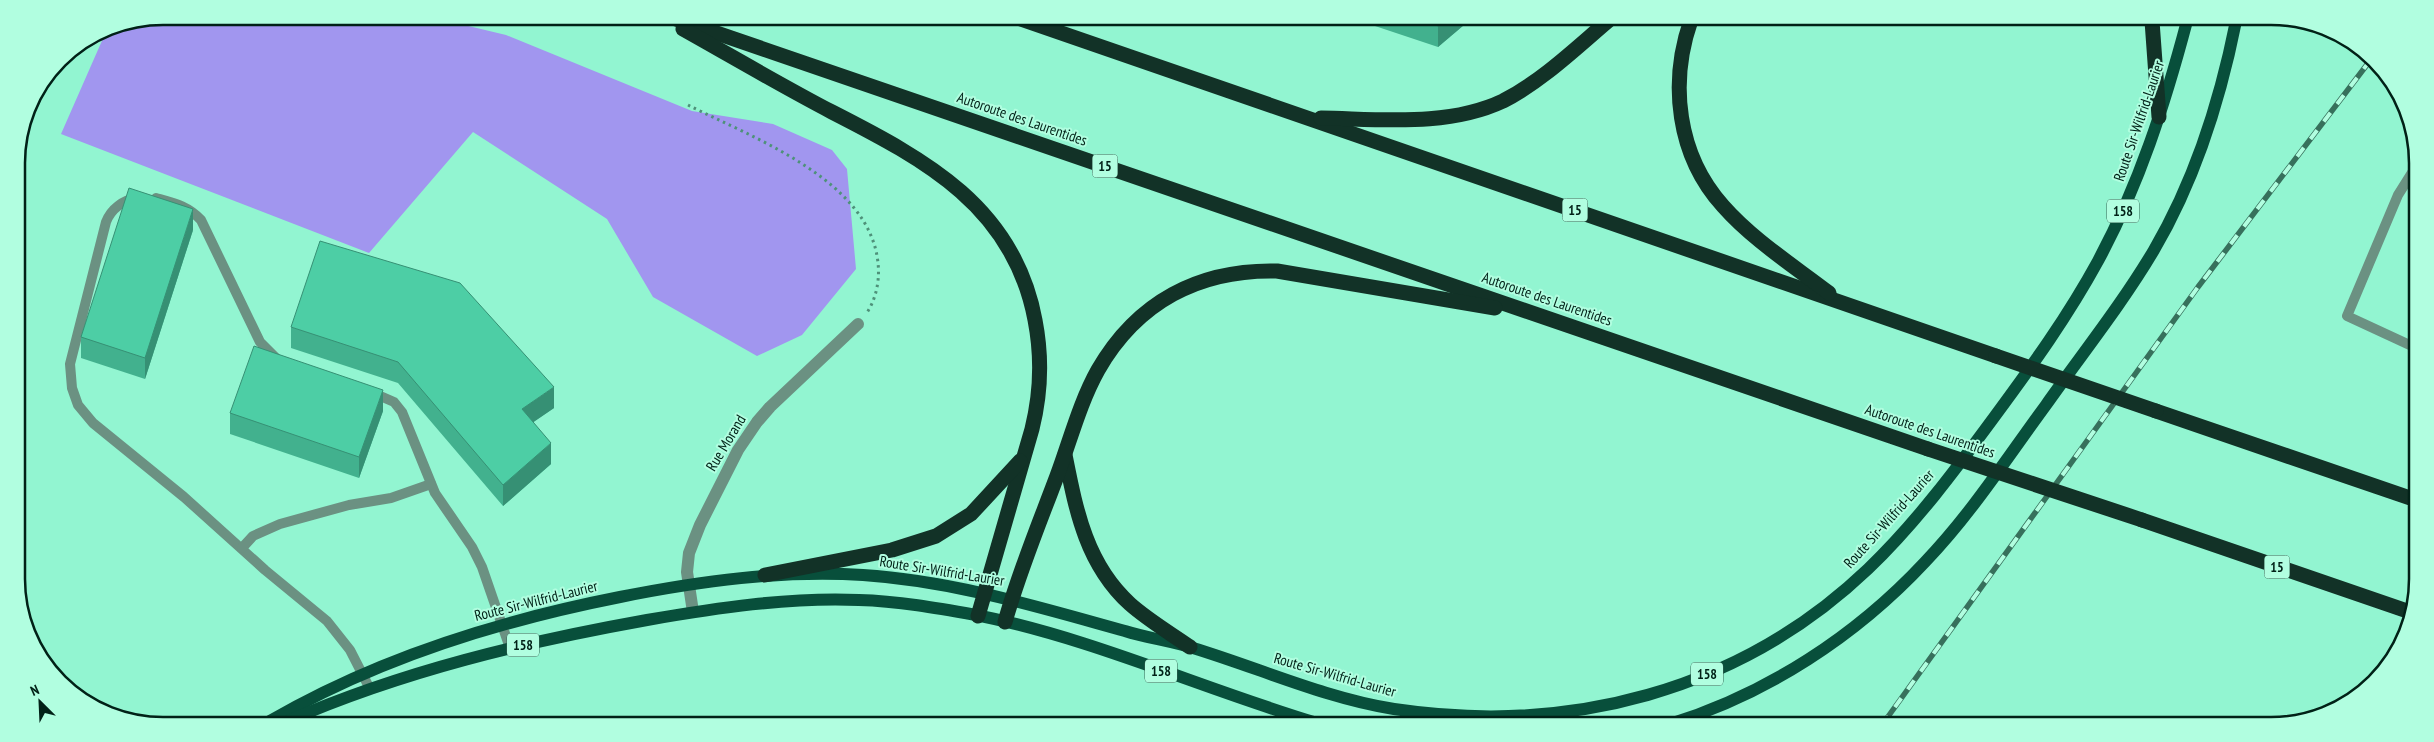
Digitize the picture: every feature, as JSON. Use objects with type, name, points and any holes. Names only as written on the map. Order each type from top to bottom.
[{"type":"highway","points":[[677,25],[900,148],[951,183],[975,203],[992,223],[1023,275],[1034,310],[1038,339],[1038,400],[978,616]]},
{"type":"highway","name":"Autoroute des Laurentides","points":[[693,25],[1928,449],[2405,610]]},
{"type":"highway","name":"15","points":[[1038,25],[2409,498]]},
{"type":"highway","points":[[1310,118],[1430,118],[1458,115],[1490,106],[1528,86],[1603,25]]},
{"type":"highway","points":[[1691,25],[1680,65],[1679,100],[1684,133],[1695,164],[1711,191],[1732,216],[1841,302]]},
{"type":"highway","points":[[2152,25],[2159,117]]},
{"type":"highway","points":[[1005,622],[1011,598],[1092,384],[1118,340],[1138,319],[1164,299],[1209,278],[1240,272],[1277,271],[1540,315]]},
{"type":"highway","points":[[1064,455],[1083,531],[1103,574],[1135,608],[1190,646]]},
{"type":"highway","points":[[765,576],[892,550],[936,536],[971,514],[1022,458]]},
{"type":"main road","name":"Route Sir-Wilfrid-Laurier","points":[[277,717],[363,673],[439,644],[504,624],[579,605],[689,584],[765,576],[859,574],[929,582],[984,592],[1011,598],[1129,633],[1190,646],[1372,705],[1459,716],[1511,716],[1584,710],[1636,699],[1687,683],[1760,649],[1805,621],[1867,570],[1911,522],[1981,435],[2046,346],[2098,260],[2126,204],[2159,117],[2186,25]]},
{"type":"main road","name":"158","points":[[1688,717],[1746,694],[1823,650],[1892,596],[1927,561],[1968,511],[2125,295],[2167,226],[2189,178],[2208,129],[2223,80],[2235,25]]},
{"type":"main road","name":"158","points":[[298,717],[370,688],[452,662],[510,648],[693,612],[784,602],[838,599],[892,602],[1005,622],[1077,643],[1299,717]]},
{"type":"street","name":"Rue Morand","points":[[693,612],[688,560],[693,540],[747,436],[770,407],[858,324]]},
{"type":"lane","points":[[2409,178],[2398,195],[2347,316],[2409,345]]},
{"type":"lane","points":[[288,363],[270,354],[260,342],[201,220],[192,210],[170,201],[142,197],[132,199],[109,213],[70,364],[72,388],[78,405],[92,423],[184,497],[265,570],[327,621],[341,636],[370,688]]},
{"type":"lane","points":[[358,387],[384,396],[394,402],[402,412],[431,484],[448,515],[472,547],[482,567],[504,624],[510,648]]},
{"type":"lane","points":[[242,548],[253,536],[280,524],[349,506],[391,498],[431,484]]},
{"type":"path","points":[[688,105],[810,168],[833,186],[855,210],[873,238],[879,272],[870,308],[858,324]]},
{"type":"shaded area","points":[[163,25],[464,25],[506,35],[692,111],[773,124],[832,150],[847,169],[856,269],[802,335],[757,356],[653,297],[607,219],[473,132],[369,253],[61,134],[103,39],[119,32],[145,26]]},
{"type":"building","points":[[129,188],[193,209],[145,358],[81,337]]},
{"type":"building","points":[[320,241],[460,283],[554,387],[522,409],[551,443],[503,485],[398,362],[291,327]]},
{"type":"building","points":[[254,346],[383,390],[359,457],[230,413]]},
{"type":"railway","points":[[1888,717],[2198,287],[2367,65]]}]
